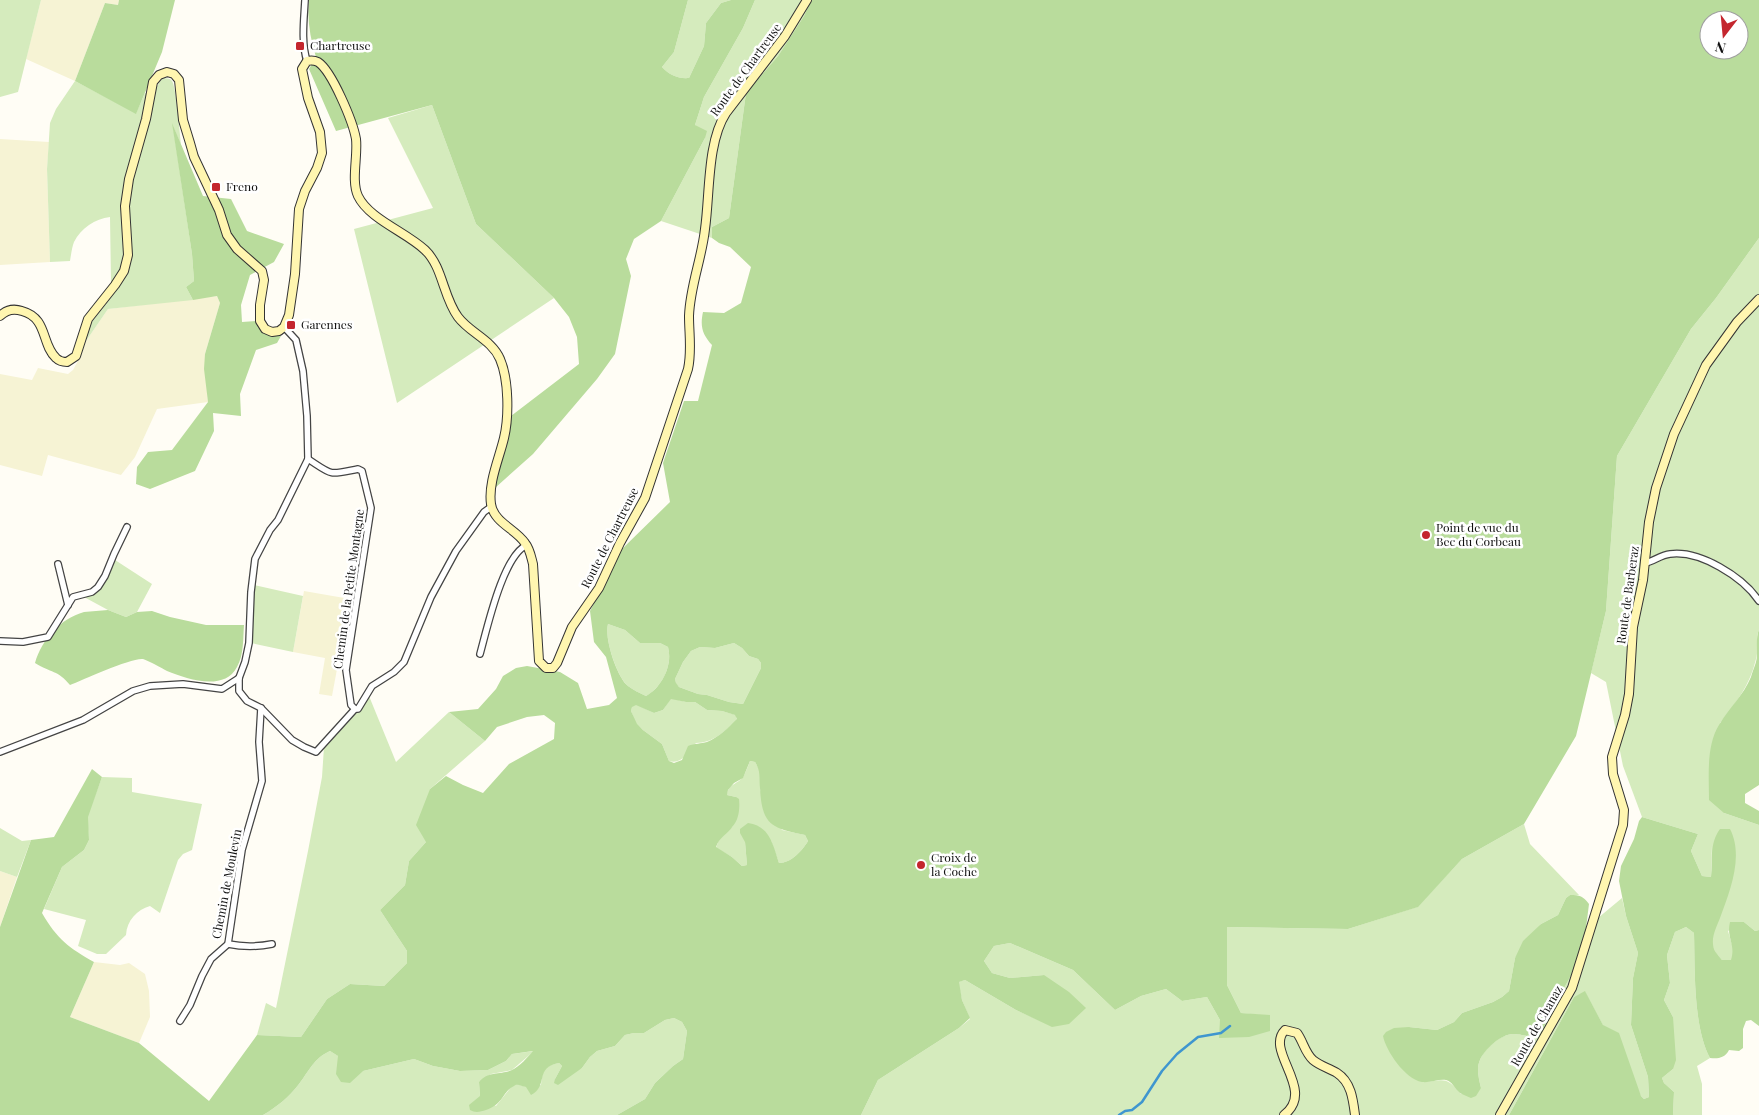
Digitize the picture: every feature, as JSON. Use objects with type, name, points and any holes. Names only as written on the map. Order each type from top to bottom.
[{"type":"street","points":[[305,0],[304,30],[307,61]]},
{"type":"street","name":"Route de Chartreuse","points":[[527,545],[533,564],[539,661],[543,666],[550,668],[557,664],[572,628],[599,588],[620,543],[645,498],[688,369],[690,354],[689,316],[692,291],[705,231],[714,143],[719,126],[726,113],[785,36],[807,0]]},
{"type":"street","points":[[0,314],[13,309],[22,310],[30,314],[41,326],[57,359],[67,362],[76,356],[88,319],[116,285],[126,264],[128,246],[125,206],[128,184],[154,82],[159,75],[167,72],[174,74],[179,80],[183,120],[194,157],[216,204],[227,235],[237,249],[262,270],[264,280],[260,305],[260,322],[265,330],[279,331],[284,327],[289,315],[295,274],[299,209],[305,191],[318,168],[322,153],[320,132],[302,74],[303,65],[307,61],[314,60],[318,62],[328,73],[353,126],[356,146],[358,195],[373,212],[428,254],[457,316],[494,349],[505,376],[507,415],[504,436],[491,487],[492,507],[499,519],[522,538],[527,545],[516,554],[502,580],[480,654]]},
{"type":"street","name":"Route de Barberaz","points":[[1586,945],[1623,825],[1624,810],[1613,774],[1612,757],[1626,714],[1633,627],[1656,488],[1674,434],[1706,365],[1737,322],[1759,299]]},
{"type":"street","points":[[284,327],[296,340],[303,371],[308,459],[278,520],[270,530],[256,558],[251,592],[249,643],[239,678],[239,691],[247,701],[260,708],[292,740],[316,752],[355,709],[358,709],[372,686],[394,672],[404,662],[431,597],[456,551],[484,512],[492,507]]},
{"type":"street","name":"Chemin de la Petite Montagne","points":[[308,459],[329,473],[342,473],[358,469],[362,471],[371,508],[346,670],[351,704],[355,709]]},
{"type":"street","points":[[0,640],[23,642],[48,637],[73,597],[92,592],[98,587],[105,576],[127,527]]},
{"type":"street","points":[[1645,563],[1664,555],[1672,554],[1703,560],[1716,565],[1736,578],[1755,595],[1759,602]]},
{"type":"street","points":[[58,564],[68,605]]},
{"type":"street","points":[[0,752],[88,718],[112,702],[134,691],[150,686],[183,684],[222,688],[239,678]]},
{"type":"street","name":"Chemin de Moulevin","points":[[180,1021],[190,1005],[212,959],[228,944],[242,850],[262,781],[259,742],[260,708]]},
{"type":"street","points":[[228,944],[241,947],[260,947],[272,944]]},
{"type":"street","name":"Route de Chanaz","points":[[1500,1115],[1572,988],[1586,945]]},
{"type":"street","points":[[1284,1115],[1293,1105],[1296,1093],[1280,1046],[1283,1032],[1289,1030],[1299,1035],[1308,1055],[1313,1061],[1337,1073],[1345,1080],[1351,1092],[1355,1115]]},
{"type":"shaded area","points":[[41,0],[119,0],[118,5],[105,3],[75,81],[26,59]]},
{"type":"shaded area","points":[[0,139],[49,142],[47,169],[50,262],[0,265]]},
{"type":"shaded area","points":[[217,296],[220,303],[205,354],[208,402],[157,409],[135,457],[121,475],[48,455],[42,476],[0,465],[0,374],[32,380],[38,368],[68,374],[73,370],[86,341],[108,309]]},
{"type":"shaded area","points":[[304,591],[350,599],[332,696],[319,694],[325,658],[293,652]]},
{"type":"shaded area","points":[[0,871],[17,877],[0,927]]},
{"type":"shaded area","points":[[94,962],[120,965],[129,963],[145,974],[149,991],[150,1017],[139,1043],[70,1017]]},
{"type":"green space","points":[[0,0],[41,0],[18,92],[0,97]]},
{"type":"green space","points":[[119,0],[175,0],[162,52],[136,114],[75,81],[105,3],[118,5]]},
{"type":"green space","points":[[309,0],[688,0],[674,52],[662,67],[678,77],[689,78],[704,46],[706,23],[721,3],[731,0],[755,0],[743,28],[704,97],[695,125],[707,131],[705,138],[661,221],[634,239],[626,259],[631,276],[615,354],[597,379],[533,454],[495,488],[511,416],[579,364],[577,337],[569,317],[554,298],[476,224],[432,105],[336,131],[309,69],[316,57],[308,14]]},
{"type":"green space","points":[[688,0],[731,0],[721,3],[706,23],[704,46],[689,78],[685,78],[671,74],[662,67],[674,52]]},
{"type":"green space","points":[[755,0],[811,0],[804,16],[778,56],[746,93],[729,218],[712,227],[712,238],[661,221],[705,138],[695,125],[704,97],[743,28]]},
{"type":"green space","points":[[811,0],[1759,0],[1759,238],[1691,329],[1617,456],[1606,611],[1576,736],[1524,824],[1462,859],[1418,907],[1348,929],[1227,927],[1227,985],[1241,1013],[1270,1015],[1270,1031],[1249,1037],[1219,1038],[1220,1020],[1207,997],[1182,1001],[1166,989],[1141,996],[1115,1010],[1073,970],[1010,943],[994,946],[984,961],[992,973],[1010,978],[1044,975],[1069,992],[1086,1008],[1069,1024],[1052,1027],[1016,1010],[965,980],[959,982],[962,1000],[970,1018],[959,1028],[878,1080],[861,1115],[617,1115],[645,1099],[655,1083],[683,1059],[687,1031],[682,1022],[674,1018],[665,1020],[644,1033],[625,1035],[615,1046],[597,1051],[582,1068],[558,1085],[554,1083],[562,1066],[559,1063],[551,1065],[544,1073],[539,1087],[531,1095],[526,1087],[515,1085],[507,1091],[496,1105],[480,1112],[470,1110],[469,1105],[480,1096],[479,1082],[486,1076],[515,1069],[533,1051],[512,1054],[506,1061],[488,1070],[460,1071],[433,1066],[414,1059],[363,1071],[350,1083],[341,1082],[336,1074],[338,1056],[330,1051],[316,1061],[287,1097],[263,1115],[0,1115],[0,927],[31,840],[54,837],[92,769],[102,777],[88,817],[89,840],[84,850],[62,867],[42,913],[53,930],[64,942],[94,962],[70,1017],[139,1043],[209,1101],[257,1035],[301,1037],[327,999],[350,984],[384,986],[407,963],[407,951],[380,910],[405,885],[409,861],[426,842],[416,825],[430,789],[446,776],[483,793],[509,764],[554,739],[555,723],[544,715],[527,717],[497,727],[485,741],[449,712],[478,709],[496,689],[503,676],[516,668],[527,666],[560,672],[578,683],[587,709],[609,705],[617,698],[606,657],[594,642],[590,611],[622,549],[670,502],[663,463],[684,401],[698,401],[712,345],[703,330],[703,312],[724,313],[741,303],[751,267],[730,247],[712,238],[712,227],[729,218],[746,93],[778,56],[804,16]],"holes":[[[608,624],[625,630],[640,643],[660,643],[668,647],[669,661],[665,675],[657,687],[646,696],[628,686],[620,674],[610,647],[607,630]],[[734,643],[749,656],[758,659],[761,663],[761,668],[743,704],[698,694],[679,687],[676,683],[675,679],[691,651],[700,647],[715,648]],[[671,699],[695,702],[707,710],[722,711],[735,715],[737,719],[711,740],[688,746],[682,760],[674,763],[669,761],[662,744],[637,724],[631,711],[632,707],[636,705],[654,713],[663,710]],[[750,761],[755,762],[759,772],[761,801],[766,818],[777,827],[805,835],[808,841],[803,849],[788,861],[779,863],[766,832],[748,823],[740,829],[745,842],[747,865],[742,866],[716,847],[738,817],[739,799],[727,795],[728,790],[734,783],[743,778]]]},
{"type":"green space","points":[[162,78],[172,81],[176,101],[181,145],[173,126],[192,254],[194,281],[186,287],[193,300],[108,309],[86,341],[91,323],[108,301],[111,282],[110,217],[94,222],[80,232],[74,242],[70,261],[50,262],[47,169],[50,123],[56,109],[75,81],[136,113],[145,93],[155,97],[156,88]]},
{"type":"green space","points":[[432,105],[476,224],[554,298],[397,403],[354,229],[433,208],[388,118]]},
{"type":"green space","points":[[172,123],[203,196],[231,199],[247,231],[284,244],[274,262],[250,275],[241,305],[242,322],[256,321],[263,332],[281,336],[277,343],[256,350],[240,394],[241,416],[213,413],[214,431],[195,471],[150,489],[136,484],[137,467],[148,452],[172,450],[208,402],[204,369],[205,354],[220,303],[217,296],[193,300],[186,287],[194,281],[192,254]]},
{"type":"green space","points":[[1759,238],[1759,629],[1757,655],[1746,685],[1737,701],[1720,723],[1724,813],[1759,825],[1759,930],[1755,931],[1744,922],[1728,931],[1734,951],[1732,960],[1722,960],[1712,945],[1712,846],[1711,877],[1702,876],[1691,851],[1698,834],[1642,817],[1623,766],[1606,682],[1591,673],[1606,611],[1617,456],[1691,329]]},
{"type":"green space","points":[[115,560],[152,584],[137,612],[126,617],[84,597],[101,587]]},
{"type":"green space","points":[[254,585],[303,596],[293,652],[251,643]]},
{"type":"green space","points":[[108,610],[126,617],[137,612],[152,611],[206,625],[244,625],[241,657],[231,675],[214,681],[195,680],[167,671],[143,659],[137,659],[70,685],[58,674],[35,663],[47,638],[60,625],[75,615],[84,612]]},
{"type":"green space","points":[[608,624],[625,630],[640,643],[660,643],[668,647],[669,661],[665,675],[657,687],[646,696],[628,686],[620,674],[610,647],[607,630]]},
{"type":"green space","points":[[1759,629],[1759,785],[1745,794],[1745,803],[1759,811],[1759,825],[1724,813],[1709,800],[1709,761],[1712,742],[1719,725],[1751,677],[1757,658]]},
{"type":"green space","points":[[734,643],[749,656],[758,659],[761,663],[761,668],[743,704],[698,694],[676,684],[675,679],[691,651],[700,647],[715,648]]},
{"type":"green space","points":[[369,696],[396,762],[449,712],[485,741],[430,789],[426,842],[409,861],[405,885],[380,910],[407,951],[407,963],[384,986],[350,984],[327,999],[301,1037],[257,1035],[266,1003],[276,1008],[322,777],[324,747]]},
{"type":"green space","points":[[671,698],[695,702],[707,710],[722,711],[736,715],[737,720],[713,739],[696,743],[678,761],[669,761],[662,744],[636,724],[631,711],[632,706],[636,704],[654,713],[663,710]]},
{"type":"green space","points":[[750,761],[755,762],[760,770],[760,790],[782,830],[805,835],[808,841],[788,861],[779,863],[771,841],[745,842],[747,865],[742,866],[732,857],[716,848],[719,839],[733,826],[736,797],[727,795],[728,791],[731,786],[743,777]]},
{"type":"green space","points":[[102,777],[132,778],[132,792],[202,804],[192,850],[183,854],[178,860],[160,913],[150,906],[141,910],[133,916],[128,925],[126,935],[106,954],[97,954],[78,946],[86,920],[44,909],[62,867],[84,850],[89,840],[87,817]]},
{"type":"green space","points":[[1642,817],[1698,834],[1691,851],[1702,876],[1711,877],[1714,840],[1720,829],[1730,829],[1736,850],[1736,862],[1728,896],[1714,934],[1713,946],[1722,960],[1731,960],[1730,922],[1744,922],[1755,931],[1759,930],[1759,1026],[1751,1020],[1746,1021],[1743,1029],[1743,1048],[1739,1051],[1729,1050],[1721,1057],[1710,1058],[1700,1030],[1696,997],[1694,933],[1686,927],[1675,932],[1667,955],[1670,983],[1664,1000],[1673,1017],[1676,1060],[1673,1069],[1662,1078],[1664,1083],[1674,1092],[1673,1115],[1509,1115],[1574,997],[1585,991],[1603,1025],[1619,1033],[1641,1096],[1644,1099],[1649,1097],[1648,1077],[1631,1025],[1633,978],[1638,953],[1626,916],[1619,881],[1621,866]]},
{"type":"green space","points":[[1524,824],[1530,844],[1579,895],[1570,895],[1566,898],[1558,915],[1541,924],[1515,958],[1509,991],[1502,997],[1462,1013],[1454,1022],[1437,1030],[1409,1027],[1423,1082],[1445,1080],[1452,1084],[1461,1094],[1481,1088],[1478,1074],[1479,1063],[1485,1051],[1494,1043],[1503,1037],[1513,1034],[1540,1037],[1549,1015],[1573,972],[1586,928],[1622,898],[1638,953],[1633,978],[1631,1025],[1648,1077],[1649,1097],[1644,1099],[1641,1096],[1585,992],[1574,997],[1509,1115],[861,1115],[878,1080],[970,1019],[962,1000],[958,982],[965,980],[1016,1010],[1052,1026],[1044,975],[1010,978],[992,973],[984,961],[994,946],[1010,943],[1073,970],[1115,1010],[1141,996],[1166,989],[1182,1001],[1207,997],[1220,1020],[1270,1016],[1241,1013],[1227,985],[1227,927],[1348,929],[1417,907],[1462,859]]},
{"type":"green space","points":[[0,828],[22,841],[31,840],[17,877],[0,871]]},
{"type":"green space","points":[[1570,895],[1581,896],[1589,904],[1586,928],[1573,972],[1549,1015],[1540,1037],[1513,1034],[1503,1037],[1494,1043],[1480,1060],[1478,1070],[1481,1088],[1476,1096],[1471,1098],[1460,1093],[1448,1081],[1422,1082],[1409,1076],[1397,1064],[1388,1049],[1383,1036],[1386,1032],[1394,1028],[1409,1027],[1437,1030],[1454,1022],[1462,1013],[1502,997],[1509,991],[1515,958],[1523,941],[1541,924],[1558,915],[1566,898]]},
{"type":"green space","points":[[1686,927],[1694,933],[1696,997],[1700,1030],[1710,1058],[1697,1066],[1702,1084],[1702,1115],[1673,1115],[1674,1092],[1664,1083],[1662,1078],[1673,1069],[1673,1017],[1664,1000],[1670,983],[1667,955],[1675,932]]},
{"type":"green space","points":[[674,1018],[682,1022],[687,1031],[683,1059],[655,1083],[645,1099],[617,1115],[263,1115],[287,1097],[316,1061],[330,1051],[363,1071],[414,1059],[433,1066],[460,1071],[488,1070],[506,1061],[512,1054],[534,1051],[512,1070],[491,1074],[479,1082],[480,1096],[496,1106],[512,1086],[517,1084],[526,1087],[541,1085],[543,1072],[547,1067],[559,1063],[562,1066],[555,1079],[582,1068],[597,1051],[615,1046],[625,1035],[644,1033],[665,1020]]},
{"type":"waterway","points":[[1119,1115],[1125,1111],[1132,1110],[1142,1102],[1162,1071],[1177,1054],[1198,1037],[1221,1033],[1230,1026]]},
{"type":"place","name":"Chartreuse","points":[[300,46]]},
{"type":"place","name":"Freno","points":[[216,187]]},
{"type":"place","name":"Garennes","points":[[291,325]]},
{"type":"place","name":"Point de vue du Bec du Corbeau","points":[[1426,535]]},
{"type":"place","name":"Croix de la Coche","points":[[921,865]]}]
